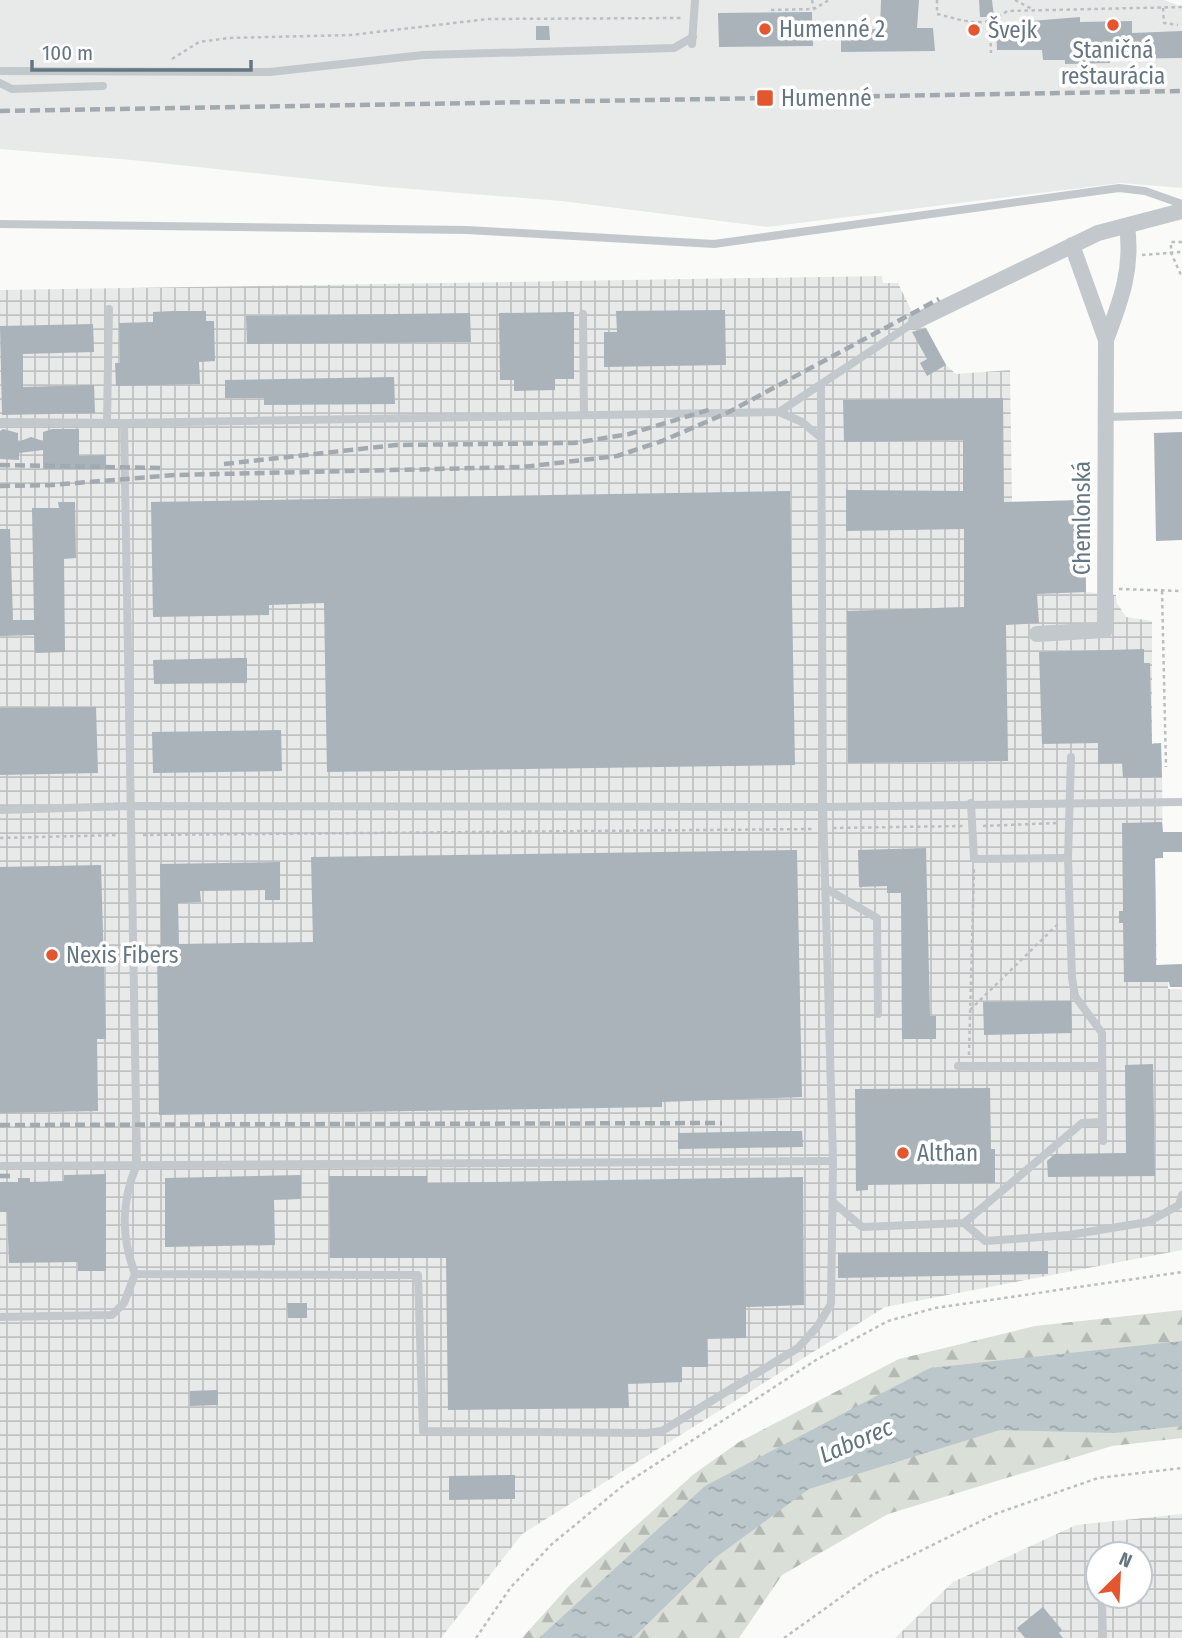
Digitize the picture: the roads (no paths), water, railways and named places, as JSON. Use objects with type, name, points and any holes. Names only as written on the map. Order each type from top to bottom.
[{"type":"street","points":[[915,321],[1098,233],[1182,211]]},
{"type":"street","points":[[1106,340],[1121,301],[1131,256],[1127,226]]},
{"type":"street","points":[[1072,245],[1106,340]]},
{"type":"street","name":"Chemlonská","points":[[1037,634],[1105,630],[1106,340]]},
{"type":"lane","points":[[0,71],[270,72],[423,55],[674,48],[693,41],[695,0]]},
{"type":"lane","points":[[58,71],[63,84],[79,87]]},
{"type":"lane","points":[[0,83],[12,89],[103,86]]},
{"type":"lane","points":[[0,225],[467,230],[714,244],[1119,188],[1144,191],[1182,204]]},
{"type":"lane","points":[[107,423],[109,309]]},
{"type":"lane","points":[[583,314],[584,415]]},
{"type":"lane","points":[[779,411],[821,386],[915,321]]},
{"type":"lane","points":[[135,1274],[418,1275],[423,1431],[662,1431],[691,1416],[798,1348],[817,1327],[831,1304],[833,1202],[823,807],[821,386]]},
{"type":"lane","points":[[0,422],[124,423],[779,411],[802,422],[820,437]]},
{"type":"lane","points":[[1105,416],[1182,415]]},
{"type":"lane","points":[[0,1317],[112,1315],[124,1303],[135,1274],[125,1247],[124,1221],[129,1184],[137,1164],[124,423]]},
{"type":"lane","points":[[1071,757],[1068,858],[1075,996],[1101,1033],[1103,1141]]},
{"type":"lane","points":[[0,810],[130,806],[823,807],[1182,802]]},
{"type":"lane","points":[[971,803],[974,859],[1068,858]]},
{"type":"lane","points":[[825,888],[877,918],[878,1014]]},
{"type":"lane","points":[[958,1066],[1102,1066]]},
{"type":"lane","points":[[833,1202],[862,1227],[964,1223],[1082,1123],[1102,1122]]},
{"type":"lane","points":[[0,1166],[833,1161]]},
{"type":"lane","points":[[964,1223],[985,1241],[1069,1235],[1148,1222],[1178,1205],[1182,1195]]},
{"type":"lane","points":[[1102,1610],[1103,1638]]},
{"type":"water","name":"Laborec","points":[[1182,1341],[1182,1426],[1114,1433],[1000,1430],[809,1489],[715,1558],[633,1638],[539,1638],[705,1486],[930,1368]]},
{"type":"railway","points":[[0,111],[1182,91]]},
{"type":"railway","points":[[0,486],[52,485],[175,475],[523,467],[617,456],[662,441],[727,413],[939,299]]},
{"type":"railway","points":[[224,464],[396,445],[574,443],[629,434],[712,409]]},
{"type":"railway","points":[[0,465],[161,468]]},
{"type":"railway","points":[[0,1125],[722,1123]]},
{"type":"railway","points":[[0,1176],[10,1176]]},
{"type":"place","name":"Staničná reštaurácia","points":[[1113,25]]},
{"type":"place","name":"Humenné 2","points":[[765,29]]},
{"type":"place","name":"Švejk","points":[[974,30]]},
{"type":"place","name":"Humenné","points":[[765,98]]},
{"type":"place","name":"Nexis Fibers","points":[[52,955]]},
{"type":"place","name":"Althan","points":[[903,1153]]}]
